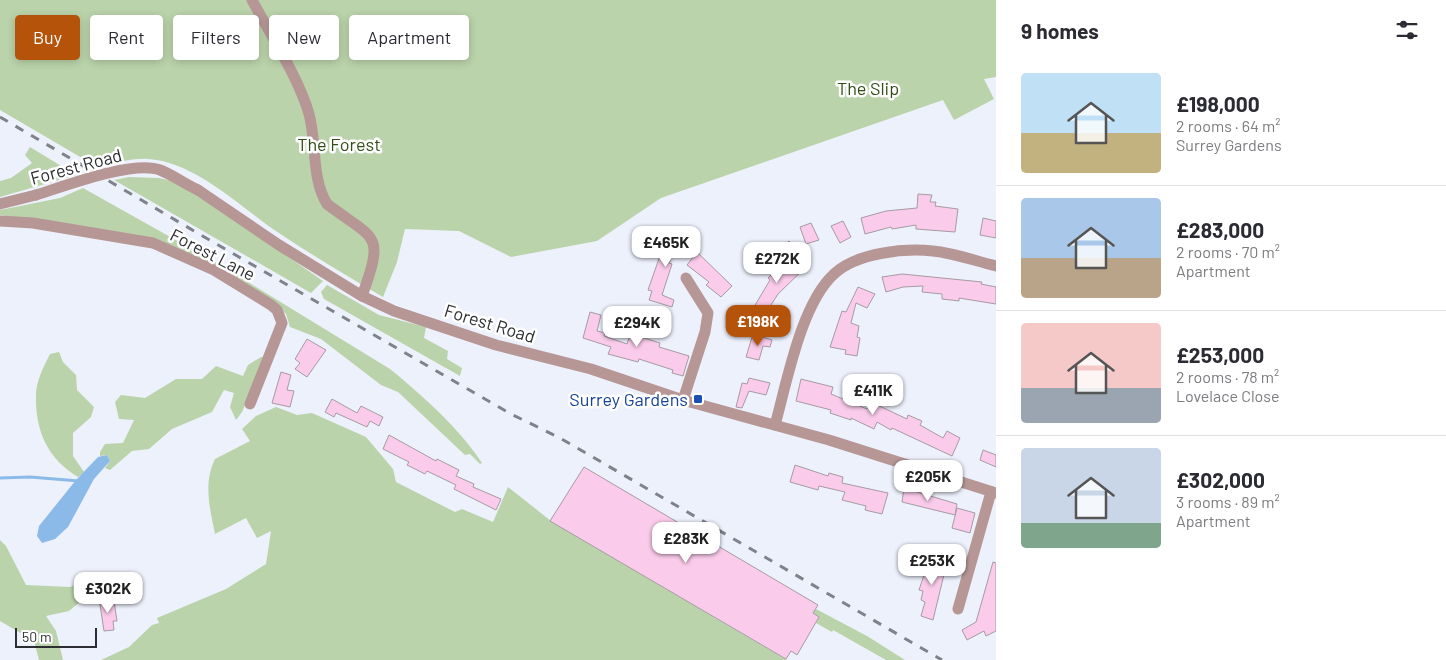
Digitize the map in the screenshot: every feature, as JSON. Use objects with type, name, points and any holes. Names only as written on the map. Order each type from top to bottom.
[{"type":"street","points":[[252,0],[301,93],[309,113],[323,197],[328,204],[368,232],[374,244],[372,267],[362,296]]},
{"type":"street","name":"Forest Road","points":[[0,204],[110,173],[146,168],[160,170],[198,190],[279,245],[362,296],[394,310],[496,345],[591,370],[683,400],[712,406],[775,426],[883,456],[994,493]]},
{"type":"street","name":"Forest Lane","points":[[0,221],[33,223],[153,242],[214,270],[271,305],[277,310],[282,323],[250,404]]},
{"type":"street","points":[[775,426],[810,308],[820,290],[835,272],[876,255],[915,250],[935,251],[996,266]]},
{"type":"street","points":[[683,400],[705,332],[708,313],[686,278]]},
{"type":"street","points":[[958,609],[994,493]]},
{"type":"green space","points":[[0,0],[996,0],[996,77],[984,79],[994,99],[954,120],[943,100],[661,198],[597,241],[511,257],[459,231],[405,229],[397,262],[383,297],[294,243],[219,189],[184,169],[166,162],[148,159],[123,161],[99,168],[0,110]]},
{"type":"green space","points":[[30,147],[76,175],[0,197],[0,181],[11,178],[32,163],[25,155]]},
{"type":"green space","points":[[129,177],[159,178],[173,181],[203,197],[323,281],[311,293],[114,180]]},
{"type":"green space","points":[[83,188],[215,262],[390,369],[440,413],[463,437],[482,463],[480,464],[470,454],[465,455],[398,392],[381,385],[321,339],[290,327],[286,314],[268,298],[163,242],[0,215],[0,210],[60,198]]},
{"type":"green space","points":[[327,285],[379,315],[426,327],[424,338],[448,351],[447,359],[462,368],[460,376],[324,299],[321,292]]},
{"type":"green space","points":[[59,352],[63,362],[76,375],[77,390],[94,407],[91,417],[73,433],[73,456],[84,472],[78,477],[51,453],[41,432],[36,408],[36,390],[43,369],[50,354]]},
{"type":"green space","points":[[261,357],[266,358],[242,412],[236,420],[230,407],[234,393],[224,390],[212,412],[172,429],[149,449],[132,451],[110,470],[105,468],[110,461],[107,455],[100,456],[100,452],[105,444],[123,443],[134,420],[119,419],[115,402],[121,395],[145,398],[176,379],[202,379],[216,366],[243,376],[248,365]]},
{"type":"green space","points":[[276,407],[297,415],[312,413],[366,437],[393,469],[396,482],[455,512],[462,509],[493,522],[508,487],[551,521],[787,660],[101,660],[129,647],[152,625],[159,623],[157,618],[226,589],[266,564],[271,531],[257,538],[246,518],[215,534],[208,487],[211,468],[215,459],[250,441],[242,429],[256,416]]},
{"type":"green space","points":[[0,540],[6,546],[26,585],[70,587],[83,581],[113,581],[112,590],[86,597],[69,611],[46,616],[56,631],[63,660],[39,660],[34,641],[0,621]]},
{"type":"green space","points":[[816,609],[867,636],[905,660],[886,660],[833,630],[832,632],[816,623],[819,617],[813,613]]},
{"type":"water","points":[[107,455],[110,461],[94,479],[68,527],[55,539],[42,543],[37,536],[39,526],[76,480],[98,457]]},
{"type":"building","points":[[918,194],[932,195],[930,202],[936,202],[935,206],[958,209],[955,232],[916,229],[916,225],[892,229],[891,227],[865,234],[861,218],[886,211],[917,208]]},
{"type":"building","points":[[983,218],[996,221],[996,238],[980,235]]},
{"type":"building","points":[[843,221],[851,237],[840,243],[831,226]]},
{"type":"building","points":[[811,223],[819,240],[806,244],[800,227]]},
{"type":"building","points":[[668,233],[693,242],[689,252],[676,247],[669,263],[672,264],[662,295],[674,300],[672,307],[649,300],[652,291],[648,290]]},
{"type":"building","points":[[789,241],[810,263],[778,294],[764,316],[759,334],[743,330],[749,312],[751,312],[770,280],[768,278],[782,264],[771,255]]},
{"type":"building","points":[[697,252],[732,286],[721,297],[706,285],[709,282],[687,265]]},
{"type":"building","points":[[902,274],[982,282],[981,284],[996,287],[996,304],[959,298],[959,301],[942,299],[942,294],[922,292],[923,286],[903,287],[886,292],[882,277]]},
{"type":"building","points":[[858,287],[875,294],[867,308],[856,303],[851,323],[859,326],[857,337],[860,338],[857,356],[845,354],[846,350],[830,347],[842,311],[846,312]]},
{"type":"building","points":[[590,312],[601,315],[597,331],[605,333],[604,336],[627,344],[632,329],[642,332],[641,337],[660,343],[659,347],[689,356],[683,376],[672,373],[673,370],[639,359],[638,362],[608,354],[611,347],[583,338]]},
{"type":"building","points":[[753,334],[772,340],[770,347],[763,346],[759,360],[746,357]]},
{"type":"building","points":[[307,339],[326,350],[307,377],[295,369],[300,363],[295,359]]},
{"type":"building","points":[[281,372],[291,375],[287,390],[294,391],[290,407],[272,403]]},
{"type":"building","points":[[749,378],[770,383],[766,395],[749,391],[742,408],[736,407],[742,383],[747,384]]},
{"type":"building","points":[[801,379],[833,387],[831,394],[867,409],[871,402],[907,419],[908,415],[922,421],[920,425],[943,438],[947,431],[960,438],[952,456],[892,428],[891,430],[877,422],[874,429],[851,418],[851,420],[830,413],[831,410],[796,401]]},
{"type":"building","points":[[332,399],[357,413],[361,406],[383,417],[379,426],[370,421],[367,427],[336,413],[334,417],[325,412]]},
{"type":"building","points":[[389,435],[436,461],[437,459],[459,470],[456,476],[474,484],[473,487],[501,499],[496,510],[454,489],[456,485],[427,471],[425,474],[407,465],[409,462],[383,449]]},
{"type":"building","points":[[983,450],[996,455],[996,467],[980,460]]},
{"type":"building","points":[[795,465],[828,476],[829,473],[843,477],[842,483],[888,493],[882,514],[865,510],[866,506],[842,500],[845,492],[819,486],[818,490],[790,482]]},
{"type":"building","points":[[584,467],[818,605],[813,613],[819,617],[797,655],[791,651],[786,659],[550,521]]},
{"type":"building","points":[[904,488],[957,504],[955,515],[902,502]]},
{"type":"building","points":[[957,508],[975,513],[970,533],[952,528]]},
{"type":"building","points":[[930,557],[947,562],[933,620],[921,616],[925,602],[921,600],[923,591],[919,590]]},
{"type":"building","points":[[993,562],[996,563],[996,631],[986,636],[984,631],[967,640],[962,630],[976,622]]},
{"type":"building","points":[[107,597],[108,602],[114,601],[117,621],[113,621],[114,630],[104,631],[99,598]]},
{"type":"waterway","points":[[0,478],[30,477],[79,481]]},
{"type":"railway","points":[[0,117],[511,414],[560,438],[942,660]]},
{"type":"place","name":"Surrey Gardens","points":[[698,399]]},
{"type":"park label","name":"The Slip","points":[[868,88]]},
{"type":"park label","name":"The Forest","points":[[339,144]]}]
